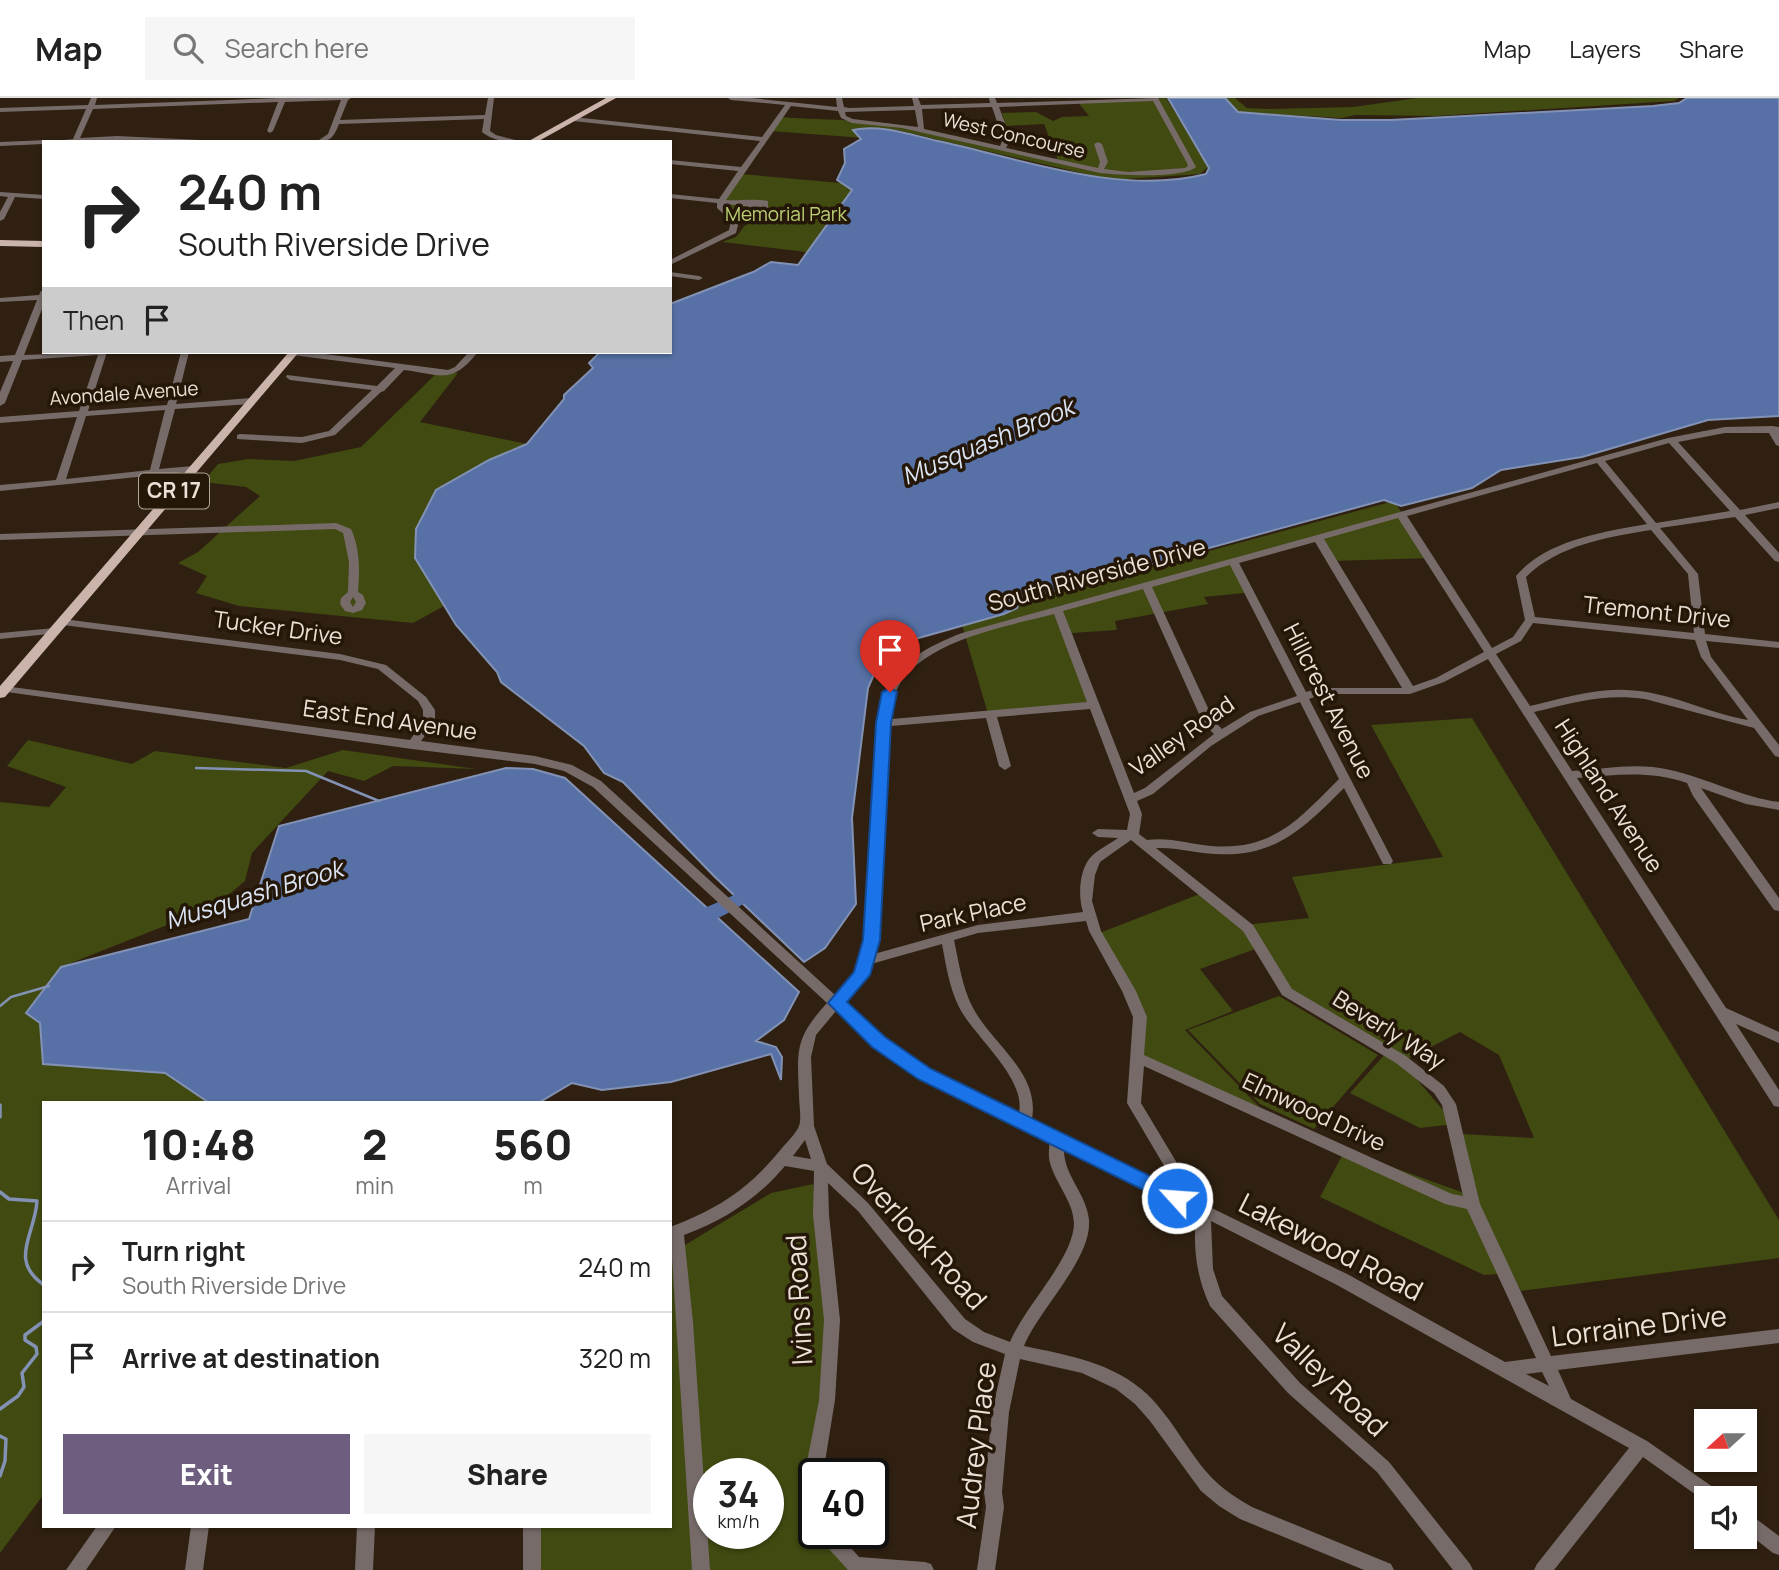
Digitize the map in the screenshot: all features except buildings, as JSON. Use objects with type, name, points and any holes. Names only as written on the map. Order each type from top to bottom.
[{"type":"main road","points":[[535,140],[612,98]]},
{"type":"main road","points":[[0,243],[42,244]]},
{"type":"main road","name":"CR 17","points":[[2,691],[291,354]]},
{"type":"street","points":[[75,140],[94,98]]},
{"type":"street","points":[[0,110],[170,101],[346,98],[331,135],[322,140]]},
{"type":"street","points":[[491,98],[486,130],[489,135],[511,140]]},
{"type":"street","points":[[731,98],[846,110],[918,108],[993,101],[1155,99]]},
{"type":"street","points":[[839,98],[846,110]]},
{"type":"street","points":[[915,98],[921,130]]},
{"type":"street","points":[[270,131],[283,99]]},
{"type":"street","name":"West Concourse","points":[[846,110],[843,117],[849,121],[921,130],[1100,171],[1128,174],[1187,170],[1192,163],[1155,99]]},
{"type":"street","points":[[993,101],[1007,139],[1002,149]]},
{"type":"street","points":[[672,262],[733,231],[735,221],[723,210],[722,202],[789,104]]},
{"type":"street","points":[[337,122],[488,117]]},
{"type":"street","points":[[573,119],[764,139]]},
{"type":"street","points":[[89,140],[139,140]]},
{"type":"street","points":[[0,144],[42,142]]},
{"type":"street","points":[[1098,144],[1104,162],[1100,171]]},
{"type":"street","points":[[672,162],[743,169]]},
{"type":"street","points":[[0,194],[42,197]]},
{"type":"street","points":[[0,219],[13,195]]},
{"type":"street","points":[[672,196],[747,204]]},
{"type":"street","points":[[672,274],[699,278]]},
{"type":"street","points":[[0,300],[42,296]]},
{"type":"street","points":[[0,403],[42,298]]},
{"type":"street","points":[[0,359],[74,354]]},
{"type":"street","points":[[61,482],[101,354]]},
{"type":"street","points":[[154,472],[184,354]]},
{"type":"street","points":[[308,354],[449,373],[458,369],[472,354]]},
{"type":"street","points":[[239,436],[282,442],[332,433],[402,367]]},
{"type":"street","points":[[290,377],[381,389]]},
{"type":"street","name":"Avondale Avenue","points":[[0,421],[251,401]]},
{"type":"street","name":"South Riverside Drive","points":[[807,1126],[805,1044],[815,1025],[862,975],[872,940],[887,702],[894,684],[907,668],[927,652],[966,635],[1057,609],[1671,440],[1725,430],[1775,430]]},
{"type":"street","points":[[1775,430],[1779,443]]},
{"type":"street","points":[[1671,440],[1779,559]]},
{"type":"street","points":[[1599,460],[1693,574],[1700,638],[1710,665],[1779,753]]},
{"type":"street","points":[[0,488],[193,468]]},
{"type":"street","points":[[1530,620],[1520,580],[1523,572],[1532,563],[1575,545],[1655,526],[1779,505]]},
{"type":"street","name":"Highland Avenue","points":[[1401,515],[1779,1102]]},
{"type":"street","points":[[139,531],[336,526],[347,531],[356,555],[353,593]]},
{"type":"street","name":"CR 17","points":[[0,537],[139,531]]},
{"type":"street","points":[[1318,538],[1410,691]]},
{"type":"street","name":"Hillcrest Avenue","points":[[1233,561],[1387,861]]},
{"type":"street","points":[[1146,585],[1209,723],[1221,734]]},
{"type":"street","points":[[1057,609],[1123,785],[1131,799]]},
{"type":"street","name":"Valley Road","points":[[1131,835],[1136,814],[1131,799],[1149,790],[1221,734],[1254,714],[1328,690],[1410,691],[1440,680],[1520,636],[1530,620]]},
{"type":"street","name":"Tremont Drive","points":[[1530,620],[1779,645]]},
{"type":"street","points":[[0,636],[59,626]]},
{"type":"street","name":"Tucker Drive","points":[[59,626],[340,657],[382,667],[422,699],[429,710],[428,725],[412,745]]},
{"type":"street","name":"East End Avenue","points":[[2,691],[535,760],[578,772],[597,784],[721,899]]},
{"type":"street","points":[[1527,710],[1604,694],[1622,693],[1657,698],[1756,725]]},
{"type":"street","points":[[884,723],[1093,705]]},
{"type":"street","points":[[991,715],[1005,766]]},
{"type":"street","points":[[1570,775],[1648,770],[1692,781],[1750,801],[1779,806]]},
{"type":"street","points":[[1143,845],[1163,842],[1226,851],[1263,847],[1285,837],[1346,779]]},
{"type":"street","points":[[1692,781],[1697,793],[1779,907]]},
{"type":"street","points":[[1098,833],[1131,835]]},
{"type":"street","points":[[1131,835],[1103,852],[1090,867],[1086,901],[1089,916],[1140,1017],[1134,1103],[1173,1168],[1177,1198]]},
{"type":"street","name":"Beverly Way","points":[[1131,835],[1248,928],[1261,944],[1273,972],[1287,992],[1419,1071],[1443,1092],[1450,1104],[1472,1204],[1566,1403]]},
{"type":"street","name":"Lakewood Road","points":[[721,899],[878,1042],[907,1064],[1343,1280],[1642,1446],[1697,1486]]},
{"type":"street","name":"Park Place","points":[[868,960],[947,937],[1001,925],[1089,916]]},
{"type":"street","points":[[947,937],[966,1009],[1009,1064],[1027,1101],[1029,1111],[1024,1124]]},
{"type":"street","points":[[1722,1012],[1779,1038]]},
{"type":"street","name":"Elmwood Drive","points":[[1138,1058],[1450,1200],[1472,1204]]},
{"type":"street","points":[[701,1570],[685,1322],[673,1232],[705,1222],[756,1190],[783,1160],[807,1126]]},
{"type":"street","name":"Ivins Road","points":[[807,1126],[821,1167],[821,1215],[831,1290],[832,1349],[817,1458]]},
{"type":"street","name":"Audrey Place","points":[[986,1570],[995,1507],[993,1492],[1006,1369],[1021,1332],[1074,1248],[1081,1230],[1078,1205],[1057,1160],[1057,1139]]},
{"type":"street","name":"Overlook Road","points":[[783,1160],[821,1167],[863,1207],[959,1324],[988,1344],[1079,1365],[1119,1382],[1144,1399],[1160,1418],[1195,1473],[1227,1502],[1356,1564],[1385,1570]]},
{"type":"street","name":"Valley Road","points":[[1204,1212],[1202,1228],[1209,1287],[1216,1301],[1294,1388],[1383,1467],[1464,1570]]},
{"type":"street","name":"Lorraine Drive","points":[[1506,1370],[1779,1336]]},
{"type":"street","points":[[1543,1570],[1642,1446]]},
{"type":"street","points":[[75,1570],[106,1528]]},
{"type":"street","points":[[194,1570],[201,1528]]},
{"type":"street","points":[[364,1570],[366,1528]]},
{"type":"street","points":[[532,1528],[532,1570]]},
{"type":"street","points":[[1757,1530],[1779,1547]]},
{"type":"street","points":[[841,1549],[859,1568],[925,1570]]},
{"type":"green space","points":[[1166,98],[1209,166],[1200,174],[1112,180],[897,130],[853,130],[856,135],[864,138],[770,131],[780,117],[879,122],[934,131],[1058,160],[1044,124],[1006,126],[1002,113],[1036,112],[1053,121],[1062,117],[1089,116],[1077,101]]},
{"type":"green space","points":[[1223,98],[1235,98],[1247,108],[1268,109],[1353,107],[1417,98],[1679,98],[1674,101],[1435,116],[1355,115],[1342,118],[1236,112]]},
{"type":"green space","name":"Memorial Park","points":[[741,174],[841,183],[858,189],[819,250],[799,265],[806,252],[722,242],[736,237],[747,223],[721,203]]},
{"type":"green space","points":[[439,371],[458,373],[420,422],[527,444],[489,460],[436,490],[415,558],[444,606],[413,623],[239,606],[196,593],[207,576],[178,563],[198,552],[260,496],[246,487],[203,482],[218,464],[248,459],[294,461],[361,447]]},
{"type":"green space","points":[[1394,501],[1432,558],[1332,561],[1318,536],[1237,560],[1254,592],[1204,597],[1208,604],[1115,621],[1117,630],[1072,633],[1097,704],[988,714],[960,618]]},
{"type":"green space","points":[[1472,718],[1779,1220],[1779,1258],[1521,1291],[1512,1273],[1484,1275],[1320,1197],[1345,1150],[1478,1198],[1460,1134],[1534,1138],[1499,1055],[1460,1032],[1402,1062],[1455,1124],[1420,1128],[1350,1093],[1386,1053],[1285,990],[1261,947],[1200,969],[1233,1011],[1185,1030],[1268,1116],[1138,1058],[1139,1010],[1097,934],[1205,892],[1244,925],[1309,918],[1292,877],[1443,857],[1371,725]]},
{"type":"green space","points":[[28,740],[132,764],[155,751],[286,768],[343,750],[476,769],[393,766],[364,781],[328,771],[252,853],[245,881],[215,906],[61,967],[27,1013],[40,1022],[44,1064],[165,1073],[207,1101],[42,1101],[42,1497],[0,1553],[0,802],[49,807],[66,787],[7,766]]},
{"type":"green space","points":[[1279,996],[1378,1055],[1314,1129],[1260,1104],[1188,1030]]},
{"type":"green space","points":[[813,1184],[833,1342],[812,1458],[798,1458],[798,1549],[838,1549],[849,1570],[525,1570],[525,1528],[672,1528],[672,1253],[771,1193]]},
{"type":"water","points":[[1168,98],[1225,98],[1238,112],[1341,120],[1391,120],[1653,106],[1679,103],[1687,98],[1779,98],[1779,416],[1708,420],[1582,457],[1501,470],[1472,488],[1401,506],[1384,500],[1020,600],[1017,608],[1004,614],[915,639],[895,648],[879,663],[868,688],[852,818],[856,904],[825,948],[804,962],[714,876],[623,782],[604,773],[584,746],[501,682],[497,672],[456,625],[415,558],[416,529],[436,490],[489,460],[527,444],[564,399],[564,395],[593,368],[589,363],[598,354],[672,354],[672,303],[753,272],[771,262],[798,265],[852,190],[837,180],[845,163],[844,149],[861,139],[853,130],[874,128],[896,131],[1037,165],[1106,178],[1173,180],[1206,174],[1209,168]]},
{"type":"water","points":[[506,768],[533,769],[565,778],[799,992],[784,1020],[756,1041],[776,1047],[782,1057],[781,1080],[771,1054],[671,1082],[602,1090],[572,1083],[542,1101],[207,1101],[165,1073],[43,1064],[40,1023],[26,1013],[61,967],[249,919],[279,826]]},
{"type":"waterway","points":[[196,768],[306,771],[379,801]]},
{"type":"waterway","name":"Musquash Brook","points":[[691,922],[738,900],[755,886]]},
{"type":"waterway","name":"Musquash Brook","points":[[0,1006],[11,997],[49,986]]},
{"type":"waterway","name":"Musquash Brook","points":[[0,1105],[0,1117]]},
{"type":"waterway","name":"Musquash Brook","points":[[0,1192],[9,1199],[37,1201],[25,1256],[33,1276],[42,1283]]},
{"type":"waterway","name":"Musquash Brook","points":[[0,1409],[18,1396],[24,1387],[22,1373],[37,1354],[36,1347],[25,1340],[25,1335],[42,1322]]},
{"type":"waterway","name":"Musquash Brook","points":[[0,1436],[6,1439],[5,1461],[0,1476]]},
{"type":"route","points":[[890,692],[884,723],[872,940],[862,975],[836,1003],[878,1042],[924,1074],[1177,1198]]}]
